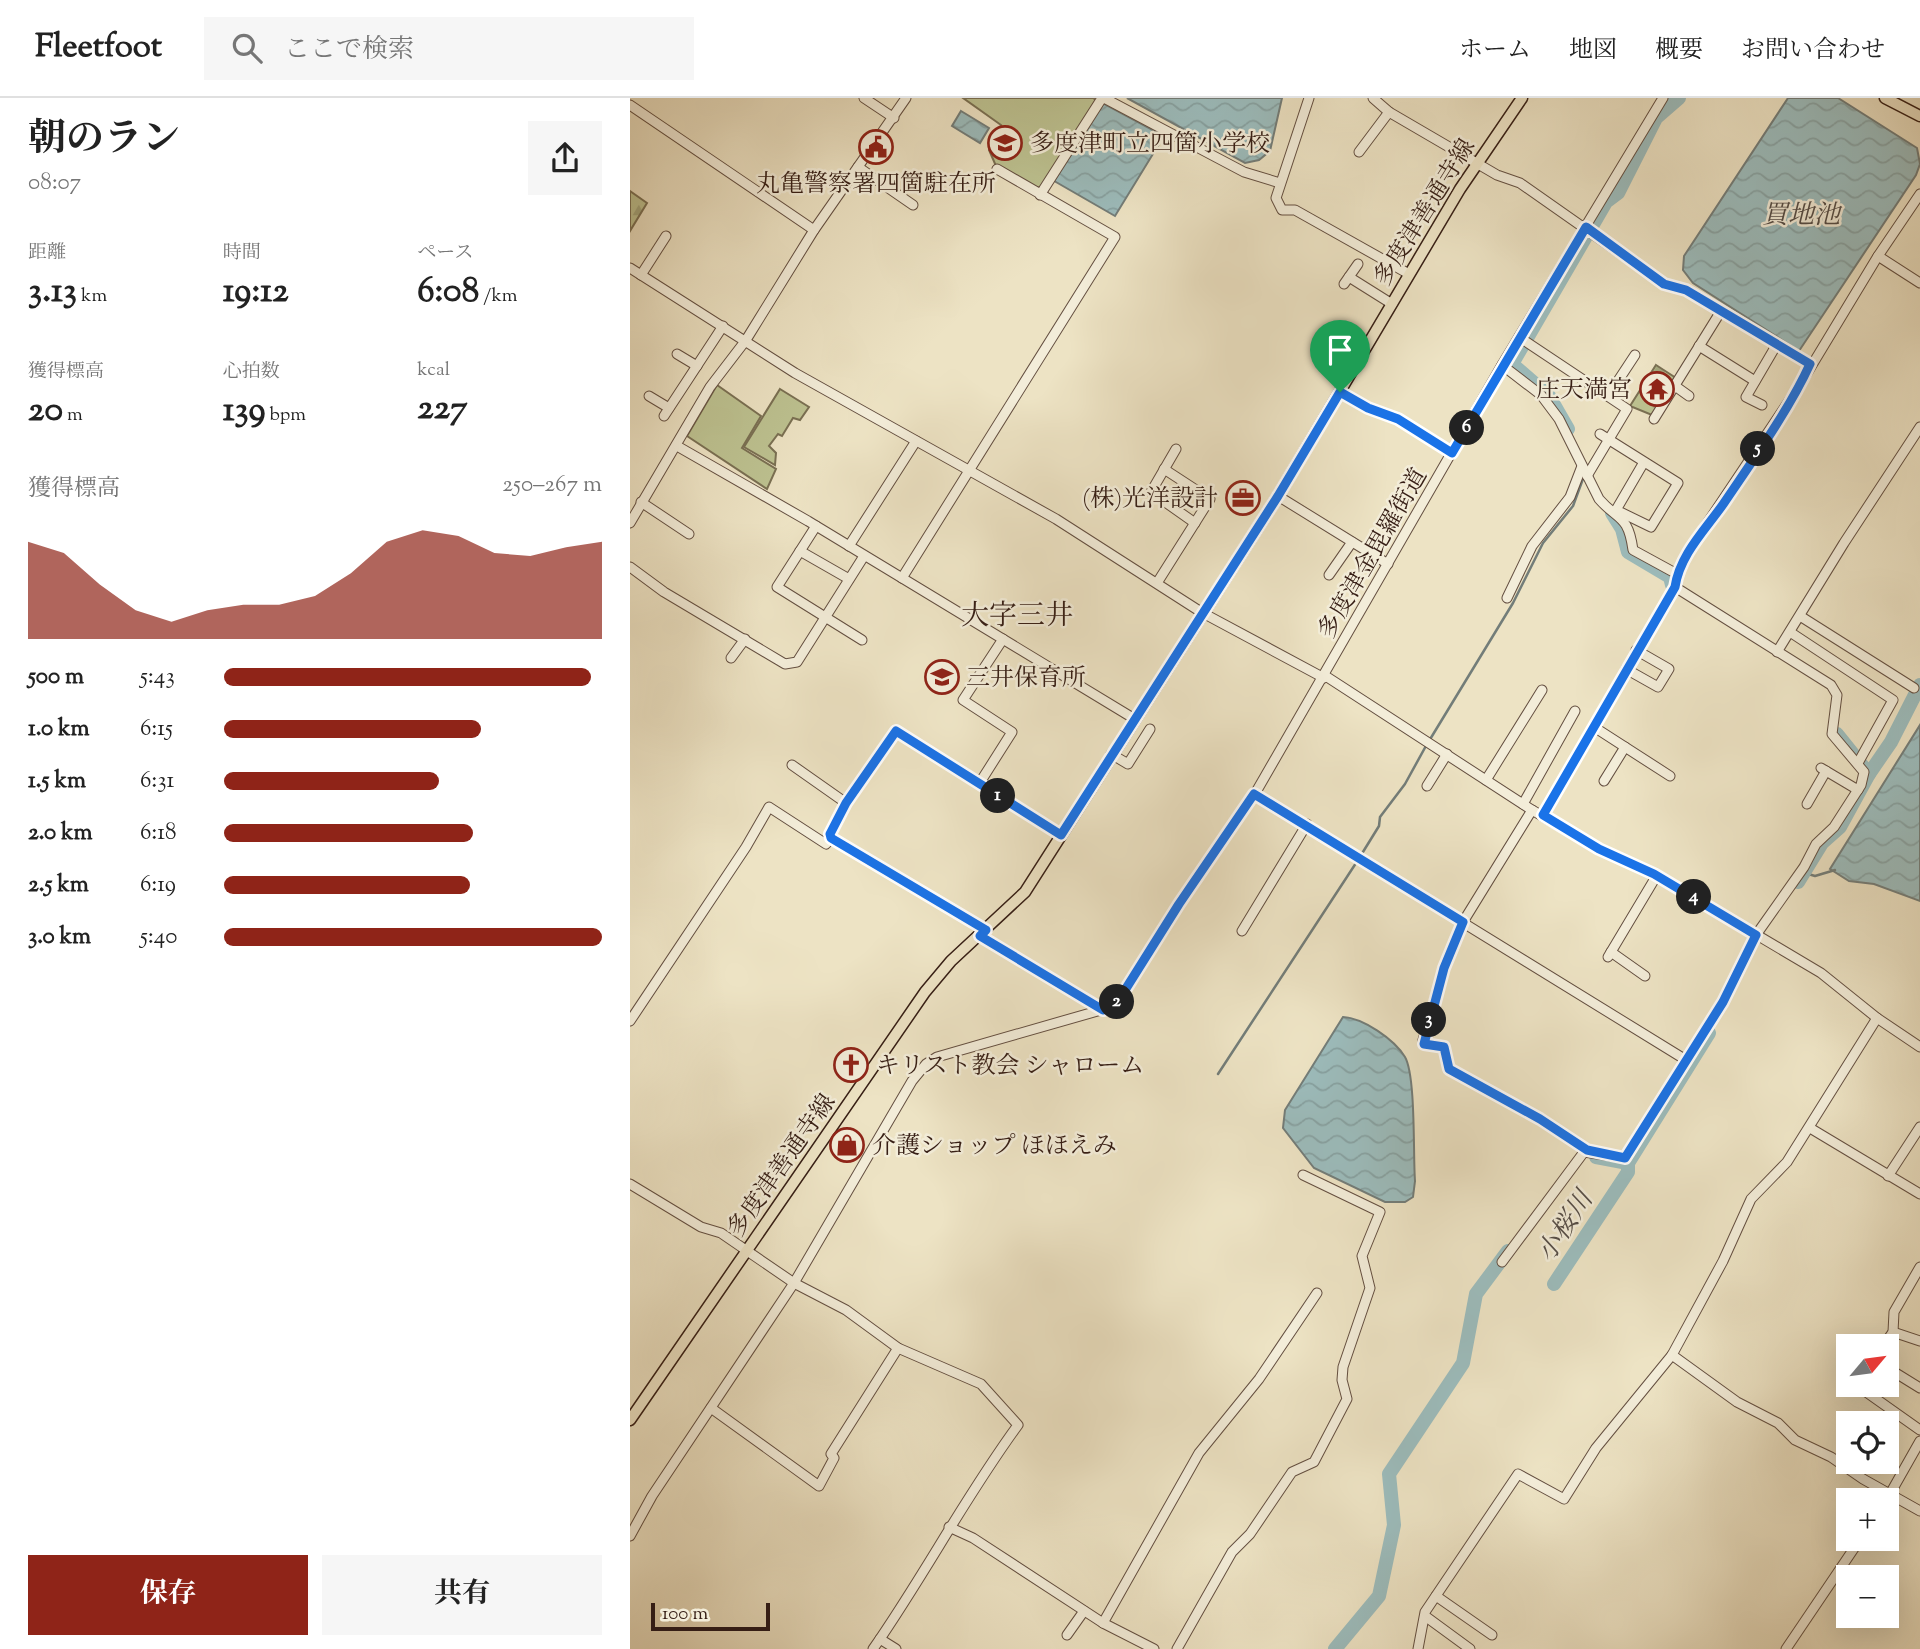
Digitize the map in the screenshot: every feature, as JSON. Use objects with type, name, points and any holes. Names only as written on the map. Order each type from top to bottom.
[{"type":"main road","name":"多度津善通寺線","points":[[630,1420],[925,992],[951,961],[1025,892],[1133,718],[1278,496],[1409,274],[1477,164],[1522,98]]},
{"type":"main road","points":[[1885,98],[1920,116]]},
{"type":"street","points":[[864,98],[894,118]]},
{"type":"street","points":[[630,523],[710,387],[746,341],[814,230],[906,98]]},
{"type":"street","points":[[1040,194],[1103,98],[1244,172],[1280,183]]},
{"type":"street","points":[[1309,98],[1276,198],[1282,210],[1294,210],[1409,274]]},
{"type":"street","points":[[1374,98],[1389,112],[1477,164],[1520,183],[1664,284],[1686,290],[1810,364]]},
{"type":"street","name":"多度津金毘羅街道","points":[[1103,1010],[1115,1006],[1179,904],[1254,794],[1502,365],[1663,98]]},
{"type":"street","points":[[630,105],[814,230]]},
{"type":"street","points":[[1359,152],[1369,130],[1389,112]]},
{"type":"street","points":[[858,167],[913,205]]},
{"type":"street","points":[[902,578],[1115,237],[997,169]]},
{"type":"street","points":[[1543,815],[1636,650],[1675,587],[1677,575],[1688,552],[1725,501],[1878,256],[1920,194]]},
{"type":"street","points":[[641,275],[666,236]]},
{"type":"street","points":[[1878,256],[1920,283]]},
{"type":"street","points":[[1357,264],[1346,281],[1392,303]]},
{"type":"street","points":[[630,268],[795,373],[1056,519],[1201,612],[1324,677],[1532,810],[1599,849],[1657,875],[1821,973],[1877,1018],[1920,1047]]},
{"type":"street","points":[[1654,419],[1721,312]]},
{"type":"street","points":[[649,396],[666,412],[723,326]]},
{"type":"street","points":[[1519,337],[1627,409],[1604,437],[1587,476]]},
{"type":"street","points":[[1762,405],[1746,397],[1777,344]]},
{"type":"street","points":[[1699,346],[1755,381]]},
{"type":"street","points":[[677,354],[696,366]]},
{"type":"street","points":[[1608,396],[1628,372],[1635,355]]},
{"type":"street","points":[[1502,365],[1541,395],[1559,419],[1599,499],[1606,507],[1651,527],[1678,483],[1604,437]]},
{"type":"street","points":[[1675,386],[1689,396]]},
{"type":"street","points":[[1340,392],[1368,408],[1398,419],[1452,453]]},
{"type":"street","points":[[1777,652],[1920,427]]},
{"type":"street","points":[[849,547],[916,441]]},
{"type":"street","points":[[677,446],[816,526],[1133,718]]},
{"type":"street","points":[[1176,449],[1151,492],[1195,523]]},
{"type":"street","points":[[1616,510],[1643,462]]},
{"type":"street","points":[[1507,598],[1532,546],[1570,497],[1582,466]]},
{"type":"street","points":[[1157,583],[1210,499],[1164,468]]},
{"type":"street","points":[[1278,496],[1388,564]]},
{"type":"street","points":[[641,502],[689,534]]},
{"type":"street","points":[[1616,510],[1631,535],[1633,550],[1677,575]]},
{"type":"street","points":[[816,526],[777,587],[862,640]]},
{"type":"street","points":[[1329,575],[1352,542]]},
{"type":"street","points":[[800,551],[849,579]]},
{"type":"street","points":[[630,566],[664,592],[785,664],[791,664],[797,662],[864,556]]},
{"type":"street","points":[[1532,810],[1463,922],[1444,968],[1424,1044],[1444,1047],[1449,1069],[1540,1119],[1583,1154],[1625,1158],[1723,1002],[1756,935],[1804,867],[1816,844],[1834,827],[1858,790],[1864,772],[1860,761],[1833,731],[1837,695],[1831,685],[1675,587]]},
{"type":"street","points":[[1800,616],[1914,688]]},
{"type":"street","points":[[1790,632],[1893,700],[1860,761]]},
{"type":"street","points":[[731,658],[745,639]]},
{"type":"street","points":[[979,784],[1012,732],[963,700],[1003,639]]},
{"type":"street","points":[[1626,669],[1658,687],[1668,670],[1636,650]]},
{"type":"street","points":[[1486,780],[1542,690]]},
{"type":"street","points":[[1523,804],[1541,764],[1575,711]]},
{"type":"street","points":[[1594,727],[1670,776]]},
{"type":"street","points":[[1111,754],[1128,764],[1150,729]]},
{"type":"street","points":[[630,1021],[746,847],[769,807],[826,844],[846,803],[896,731],[1061,835]]},
{"type":"street","points":[[1604,781],[1625,747]]},
{"type":"street","points":[[1426,786],[1447,754]]},
{"type":"street","points":[[792,765],[846,803]]},
{"type":"street","points":[[1807,804],[1824,770],[1858,790]]},
{"type":"street","points":[[1254,794],[1307,824],[1685,1060]]},
{"type":"street","points":[[1242,930],[1307,824]]},
{"type":"street","points":[[831,838],[1103,1010]]},
{"type":"street","points":[[1644,976],[1610,954],[1657,875]]},
{"type":"street","points":[[630,1536],[652,1496],[794,1283],[912,1081],[926,1064],[937,1057],[1103,1010]]},
{"type":"street","points":[[1418,1649],[1425,1616],[1436,1596],[1518,1474],[1564,1499],[1596,1448],[1672,1355],[1723,1261],[1751,1199],[1787,1162],[1877,1018]]},
{"type":"street","points":[[1810,1128],[1920,1194]]},
{"type":"street","points":[[1888,1175],[1920,1128]]},
{"type":"street","points":[[1503,1262],[1583,1154]]},
{"type":"street","points":[[1177,1649],[1232,1552],[1250,1534],[1292,1472],[1314,1462],[1347,1399],[1342,1380],[1343,1367],[1370,1288],[1362,1256],[1380,1212],[1303,1175]]},
{"type":"street","points":[[630,1184],[689,1220],[721,1233],[794,1283],[846,1310],[898,1348],[981,1384],[1018,1425],[949,1527],[891,1626],[873,1649]]},
{"type":"street","points":[[1920,1267],[1894,1312],[1893,1332],[1920,1340]]},
{"type":"street","points":[[1103,1622],[1199,1452],[1259,1379],[1317,1293]]},
{"type":"street","points":[[710,1408],[819,1486],[834,1458],[831,1454],[898,1348]]},
{"type":"street","points":[[1672,1355],[1737,1402],[1778,1423],[1795,1440],[1831,1457],[1876,1488]]},
{"type":"street","points":[[1899,1375],[1920,1388]]},
{"type":"street","points":[[1872,1397],[1920,1430]]},
{"type":"street","points":[[1894,1488],[1920,1441]]},
{"type":"street","points":[[1899,1502],[1920,1511]]},
{"type":"street","points":[[949,1527],[973,1538],[1084,1611],[1154,1649]]},
{"type":"street","points":[[1786,1649],[1852,1551]]},
{"type":"street","points":[[1436,1596],[1492,1635]]},
{"type":"street","points":[[1067,1635],[1084,1611]]},
{"type":"street","points":[[1425,1616],[1457,1643],[1470,1649]]},
{"type":"street","points":[[880,1639],[896,1649]]},
{"type":"green space","name":"多度津町立四箇小学校","points":[[963,98],[1096,100],[1041,187],[1033,189],[996,166],[989,150],[1001,125]]},
{"type":"green space","points":[[630,191],[647,203],[630,231]]},
{"type":"green space","points":[[1656,365],[1676,378],[1652,415],[1630,406]]},
{"type":"green space","points":[[717,385],[761,416],[742,448],[776,469],[767,489],[687,436]]},
{"type":"green space","points":[[780,389],[809,407],[800,420],[793,418],[782,436],[778,434],[769,446],[776,453],[775,465],[744,447]]},
{"type":"water","points":[[1127,98],[1282,98],[1270,151],[1259,160],[1245,163]]},
{"type":"water","name":"買地池","points":[[1788,98],[1838,98],[1917,148],[1920,164],[1916,175],[1799,351],[1693,283],[1683,270],[1684,256]]},
{"type":"water","points":[[1099,101],[1164,136],[1115,216],[1049,178]]},
{"type":"water","points":[[961,111],[989,128],[980,143],[952,126]]},
{"type":"water","points":[[1920,725],[1920,901],[1874,884],[1849,881],[1830,869]]},
{"type":"water","points":[[1343,1017],[1369,1025],[1386,1037],[1400,1050],[1409,1067],[1415,1181],[1413,1197],[1405,1202],[1385,1202],[1314,1168],[1283,1128],[1285,1110]]},
{"type":"waterway","name":"小桜川","points":[[1568,429],[1549,396],[1512,364],[1606,202],[1618,193],[1656,118],[1679,98]]},
{"type":"waterway","points":[[1429,741],[1513,603],[1543,543],[1573,506],[1584,476]]},
{"type":"waterway","name":"小桜川","points":[[1612,513],[1622,529],[1628,552],[1670,577],[1672,585]]},
{"type":"waterway","points":[[1869,774],[1891,742],[1920,685]]},
{"type":"waterway","name":"小桜川","points":[[1798,882],[1822,843],[1840,827],[1869,774],[1837,734]]},
{"type":"waterway","points":[[1218,1074],[1358,860],[1379,826],[1380,817],[1405,784],[1427,744]]},
{"type":"waterway","points":[[1805,873],[1815,876],[1835,870]]},
{"type":"waterway","name":"小桜川","points":[[1554,1284],[1628,1172],[1628,1163],[1709,1033]]},
{"type":"waterway","points":[[1596,1157],[1628,1163]]},
{"type":"waterway","points":[[1335,1649],[1379,1596],[1394,1525],[1389,1474],[1463,1363],[1476,1294],[1508,1251]]},
{"type":"place","name":"多度津町立四箇小学校","points":[[1005,143]]},
{"type":"place","name":"丸亀警察署四箇駐在所","points":[[876,147]]},
{"type":"place","name":"庄天満宮","points":[[1657,389]]},
{"type":"place","name":"(株)光洋設計","points":[[1243,498]]},
{"type":"place","name":"三井保育所","points":[[942,677]]},
{"type":"place","name":"キリスト教会 シャローム","points":[[851,1065]]},
{"type":"place","name":"介護ショップ ほほえみ","points":[[847,1145]]},
{"type":"district","name":"大字三井","points":[[1017,614]]},
{"type":"route","points":[[1586,227],[1664,284],[1686,290],[1810,364],[1803,380],[1725,501],[1688,552],[1677,575],[1675,587],[1636,649],[1543,815],[1599,849],[1654,874],[1756,935],[1723,1002],[1625,1158],[1587,1150],[1540,1119],[1449,1069],[1444,1047],[1424,1044],[1423,1040],[1444,968],[1463,922],[1254,794],[1179,904],[1115,1006],[1103,1010],[980,936],[986,930],[831,838],[830,834],[846,803],[896,731],[1061,835],[1133,718],[1278,496],[1340,392],[1368,408],[1398,419],[1452,453],[1586,227]]}]
